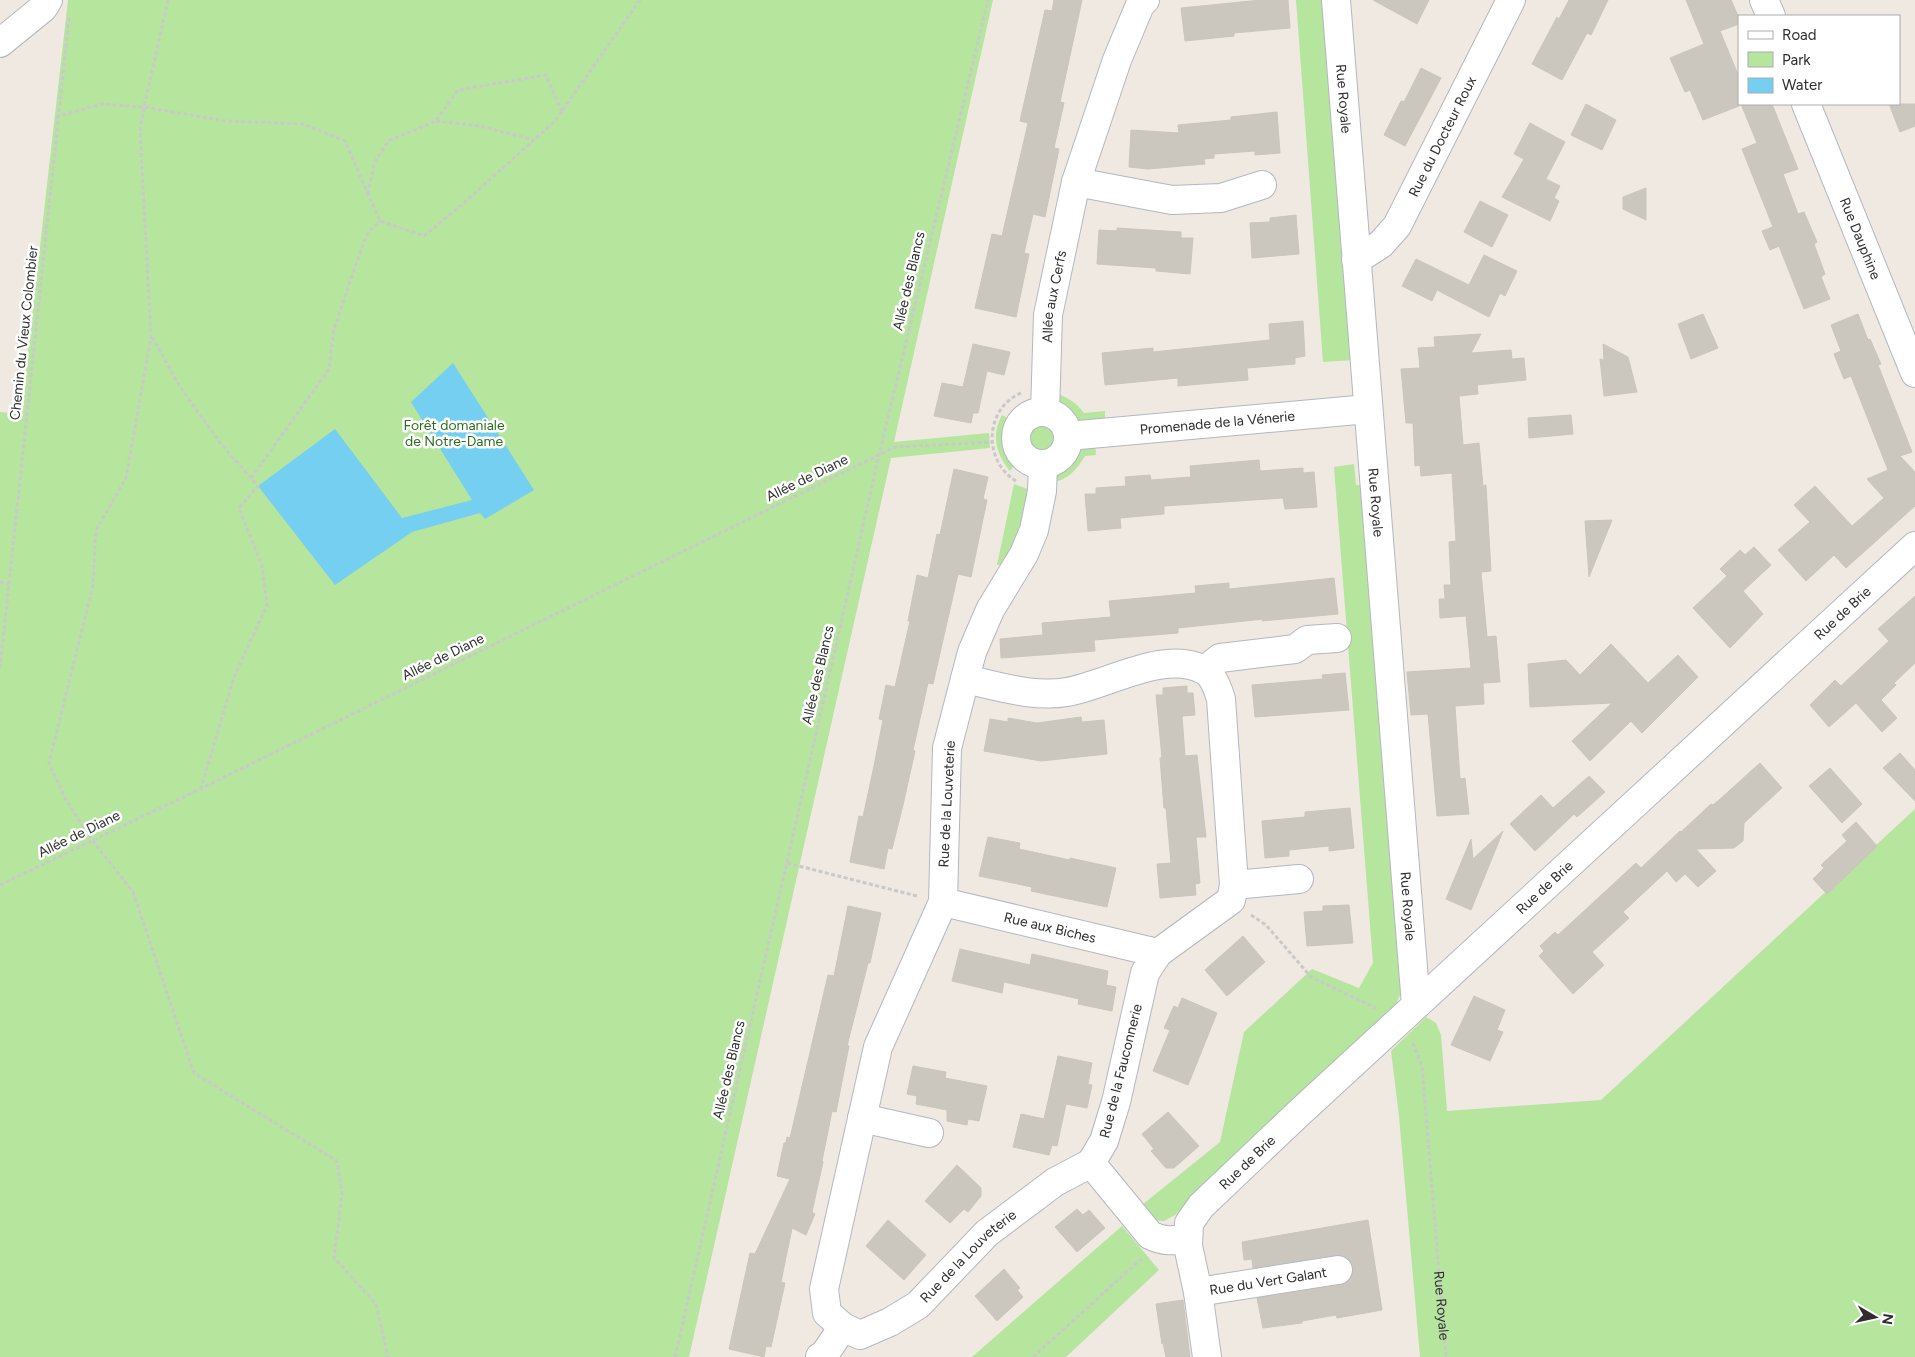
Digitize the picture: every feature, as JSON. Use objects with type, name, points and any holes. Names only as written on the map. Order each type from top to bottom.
[{"type":"street","name":"Allée aux Cerfs","points":[[1045,399],[1048,316],[1076,182],[1117,60],[1140,5],[1145,0]]},
{"type":"street","name":"Rue Royale","points":[[1336,0],[1368,409],[1406,1014]]},
{"type":"street","name":"Rue du Docteur Roux","points":[[1356,260],[1381,244],[1397,226],[1511,0]]},
{"type":"street","points":[[1764,0],[1770,15]]},
{"type":"street","points":[[0,43],[42,8],[59,5]]},
{"type":"street","name":"Rue Dauphine","points":[[1806,105],[1915,373]]},
{"type":"street","points":[[1076,182],[1172,200],[1220,198],[1262,185]]},
{"type":"street","points":[[1045,399],[1064,425],[1068,436],[1064,452],[1051,462],[1042,476],[1018,448],[1016,441],[1019,426],[1024,420],[1037,412],[1045,399]]},
{"type":"street","name":"Promenade de la Vénerie","points":[[1068,436],[1368,409]]},
{"type":"street","name":"Rue de la Louveterie","points":[[1042,476],[1034,530],[1024,554],[990,610],[972,652],[947,748],[943,902],[878,1047],[824,1289],[827,1312],[843,1327],[860,1335],[890,1322],[918,1305],[987,1233],[1055,1182],[1091,1163]]},
{"type":"street","name":"Rue de Brie","points":[[1188,1238],[1189,1223],[1201,1206],[1298,1113],[1915,546]]},
{"type":"street","points":[[1205,670],[1220,658],[1295,649],[1307,640],[1337,638]]},
{"type":"street","points":[[965,679],[1027,692],[1066,693],[1100,684],[1149,667],[1182,663],[1205,670],[1215,683],[1221,699],[1233,893],[1299,879]]},
{"type":"street","name":"Rue de la Fauconnerie","points":[[1091,1163],[1104,1141],[1116,1102],[1145,972],[1158,953],[1233,893]]},
{"type":"street","name":"Rue aux Biches","points":[[943,902],[1158,953]]},
{"type":"street","points":[[862,1118],[929,1133]]},
{"type":"street","points":[[1091,1163],[1134,1218],[1150,1235],[1161,1241],[1188,1238]]},
{"type":"street","name":"Rue du Vert Galant","points":[[1188,1238],[1207,1357]]},
{"type":"street","name":"Rue du Vert Galant","points":[[1198,1292],[1338,1270]]},
{"type":"street","points":[[820,1357],[824,1355],[843,1327]]},
{"type":"path","points":[[168,0],[140,131],[152,337],[126,478],[96,530],[94,585],[49,763],[66,800],[92,840],[133,892],[194,1073],[337,1161],[342,1194],[334,1258],[376,1304],[388,1357]]},
{"type":"path","points":[[57,117],[102,104],[144,107],[226,121],[303,124],[345,141],[380,221],[424,236],[555,122],[640,0]]},
{"type":"path","name":"Allée des Blancs","points":[[676,1357],[879,454],[988,0]]},
{"type":"path","name":"Chemin du Vieux Colombier","points":[[0,668],[57,117],[59,5]]},
{"type":"path","points":[[436,122],[458,90],[546,75],[562,112]]},
{"type":"path","points":[[368,194],[374,164],[388,141],[436,122],[479,126],[534,140]]},
{"type":"path","points":[[251,478],[329,369],[334,329],[353,273],[368,234],[380,221]]},
{"type":"path","points":[[152,337],[180,387],[222,444],[258,486],[239,508],[262,566],[267,605],[234,677],[200,789]]},
{"type":"path","points":[[1042,476],[1022,484],[1012,478],[1000,467],[992,442],[994,422],[1007,402],[1016,395],[1031,388],[1045,399]]},
{"type":"path","name":"Allée de Diane","points":[[0,885],[200,789],[879,454],[896,447],[992,442]]},
{"type":"path","points":[[0,582],[9,584]]},
{"type":"path","points":[[787,863],[943,902]]},
{"type":"path","points":[[1233,893],[1266,925],[1311,977],[1385,1012],[1406,1014]]},
{"type":"path","name":"Rue Royale","points":[[1406,1014],[1413,1042],[1422,1066],[1446,1357]]},
{"type":"path","points":[[1033,1357],[1140,1260],[1155,1260],[1160,1255],[1161,1241]]},
{"type":"green space","name":"Forêt domaniale de Notre-Dame","points":[[68,0],[993,0],[894,442],[989,433],[990,448],[891,458],[689,1357],[0,1357],[0,412],[21,414]]},
{"type":"green space","points":[[1296,0],[1324,0],[1354,360],[1323,362]]},
{"type":"green space","points":[[1055,393],[1071,400],[1084,413],[1105,411],[1105,418],[1102,422],[1077,422],[1061,405],[1054,403]]},
{"type":"green space","points":[[1002,415],[1011,420],[1006,442],[1009,453],[1016,463],[1010,471],[998,451],[996,437]]},
{"type":"green space","points":[[1042,423],[1052,427],[1056,437],[1052,447],[1042,451],[1032,447],[1028,437],[1032,427]]},
{"type":"green space","points":[[1095,444],[1096,455],[1085,456],[1071,474],[1052,483],[1052,473],[1065,465],[1079,446]]},
{"type":"green space","points":[[1354,464],[1356,485],[1365,485],[1402,991],[1394,1008],[1175,1215],[1164,1221],[1153,1220],[1142,1205],[1220,1142],[1244,1032],[1312,969],[1359,988],[1373,963],[1334,467]]},
{"type":"green space","points":[[1014,484],[1033,491],[1026,523],[1002,565],[997,565]]},
{"type":"green space","points":[[1915,809],[1915,1357],[1420,1357],[1399,1116],[1391,1051],[1426,1017],[1436,1023],[1441,1035],[1447,1111],[1601,1100]]},
{"type":"green space","points":[[1122,1226],[1159,1270],[1066,1357],[972,1357]]},
{"type":"water","points":[[453,363],[534,490],[485,519],[480,513],[412,532],[335,585],[258,486],[335,429],[402,518],[472,500],[411,402]]},
{"type":"building","points":[[1054,0],[1082,0],[1060,102],[1064,103],[1054,148],[1059,149],[1045,217],[1033,214],[1024,253],[1029,254],[1016,317],[975,308],[992,234],[1002,236],[1028,123],[1020,121],[1045,10],[1052,11]]},
{"type":"building","points":[[1261,0],[1288,0],[1290,28],[1234,33],[1234,36],[1185,41],[1181,8]]},
{"type":"building","points":[[1373,0],[1429,0],[1417,24]]},
{"type":"building","points":[[1569,0],[1608,0],[1591,35],[1587,33],[1562,80],[1532,64],[1557,17],[1559,19]]},
{"type":"building","points":[[1686,0],[1731,0],[1738,16],[1738,24],[1720,31],[1738,75],[1739,106],[1703,120],[1690,90],[1685,92],[1670,58],[1704,44]]},
{"type":"building","points":[[1421,68],[1441,78],[1405,146],[1384,135],[1401,101],[1404,102]]},
{"type":"building","points":[[1586,104],[1616,120],[1602,150],[1571,135]]},
{"type":"building","points":[[1915,104],[1915,126],[1900,132],[1889,105]]},
{"type":"building","points":[[1741,105],[1772,105],[1798,169],[1783,174],[1798,214],[1804,212],[1817,242],[1814,244],[1825,274],[1821,277],[1830,299],[1804,309],[1779,246],[1770,250],[1762,231],[1773,227],[1742,149],[1757,143]]},
{"type":"building","points":[[1277,112],[1280,153],[1255,155],[1255,151],[1214,154],[1214,158],[1204,159],[1205,164],[1148,169],[1129,167],[1131,130],[1179,133],[1178,125],[1231,120],[1231,117]]},
{"type":"building","points":[[1530,123],[1565,142],[1546,179],[1560,186],[1554,198],[1559,201],[1550,221],[1502,197],[1524,159],[1514,154]]},
{"type":"building","points":[[1646,188],[1646,220],[1623,209],[1623,197]]},
{"type":"building","points":[[1480,201],[1508,215],[1492,247],[1464,232]]},
{"type":"building","points":[[1296,215],[1299,254],[1252,258],[1250,223],[1270,222],[1270,218]]},
{"type":"building","points":[[1117,228],[1181,232],[1181,238],[1193,238],[1190,274],[1156,271],[1156,268],[1097,264],[1099,230],[1117,231]]},
{"type":"building","points":[[1484,255],[1517,271],[1505,296],[1500,293],[1489,317],[1437,290],[1432,301],[1402,286],[1416,259],[1469,285]]},
{"type":"building","points":[[1703,314],[1718,348],[1691,359],[1678,324]]},
{"type":"building","points":[[1858,314],[1868,340],[1870,339],[1881,364],[1878,365],[1912,452],[1900,456],[1915,472],[1915,506],[1846,568],[1834,555],[1806,581],[1778,550],[1810,522],[1794,505],[1815,486],[1852,526],[1884,498],[1867,479],[1888,470],[1851,376],[1844,379],[1834,354],[1841,351],[1831,325]]},
{"type":"building","points":[[1303,321],[1305,356],[1295,358],[1295,364],[1247,368],[1248,380],[1178,386],[1178,378],[1105,385],[1102,353],[1153,348],[1153,352],[1270,340],[1269,324]]},
{"type":"building","points":[[1481,334],[1471,353],[1511,350],[1512,359],[1524,358],[1526,380],[1477,385],[1478,394],[1459,396],[1463,445],[1479,443],[1483,486],[1486,485],[1491,571],[1481,572],[1487,637],[1496,636],[1500,682],[1483,683],[1484,704],[1455,706],[1460,779],[1465,778],[1469,814],[1437,816],[1428,714],[1411,715],[1407,672],[1471,668],[1466,616],[1440,618],[1439,599],[1445,599],[1444,585],[1451,585],[1449,542],[1456,541],[1452,473],[1421,476],[1420,465],[1415,466],[1413,423],[1406,423],[1401,369],[1420,368],[1418,348],[1435,347],[1434,337]]},
{"type":"building","points":[[973,344],[1010,352],[1004,375],[987,371],[978,413],[973,413],[971,423],[934,416],[942,383],[963,387]]},
{"type":"building","points":[[1603,344],[1628,357],[1637,392],[1604,396],[1600,359],[1604,360]]},
{"type":"building","points":[[1571,415],[1573,434],[1529,438],[1528,418]]},
{"type":"building","points":[[1259,460],[1260,471],[1303,468],[1303,473],[1314,472],[1317,507],[1285,509],[1283,498],[1164,506],[1164,514],[1120,518],[1121,528],[1088,531],[1085,494],[1096,494],[1096,488],[1126,486],[1125,477],[1150,475],[1151,480],[1191,477],[1190,466]]},
{"type":"building","points":[[954,469],[988,477],[983,499],[987,500],[971,577],[958,574],[933,684],[928,683],[913,750],[915,751],[892,849],[888,848],[884,869],[850,862],[859,816],[863,817],[874,766],[883,720],[879,719],[886,685],[895,687],[910,621],[908,621],[917,575],[928,578],[937,534],[940,535]]},
{"type":"building","points":[[1612,520],[1589,577],[1585,521]]},
{"type":"building","points":[[1754,547],[1771,565],[1743,591],[1763,614],[1730,648],[1693,608],[1727,576],[1720,569],[1740,550],[1745,555]]},
{"type":"building","points":[[1334,578],[1338,614],[1178,628],[1178,633],[1094,640],[1095,651],[1001,658],[1000,639],[1043,635],[1042,623],[1111,617],[1109,601],[1196,593],[1195,586],[1229,583],[1229,589]]},
{"type":"building","points":[[1915,596],[1915,663],[1894,683],[1896,685],[1881,700],[1897,718],[1882,732],[1856,703],[1829,727],[1810,705],[1835,680],[1841,686],[1889,641],[1878,629]]},
{"type":"building","points":[[1611,644],[1648,683],[1678,655],[1698,677],[1642,733],[1631,721],[1590,761],[1572,741],[1612,703],[1530,707],[1528,664],[1566,660],[1580,675]]},
{"type":"building","points":[[1345,673],[1349,710],[1255,717],[1252,685],[1323,679],[1322,675]]},
{"type":"building","points":[[1187,686],[1187,693],[1193,693],[1195,715],[1182,716],[1185,756],[1197,755],[1206,837],[1196,837],[1200,883],[1195,884],[1196,895],[1160,898],[1157,864],[1171,863],[1166,808],[1164,808],[1160,758],[1162,758],[1156,695],[1163,695],[1163,688]]},
{"type":"building","points":[[1081,717],[1082,722],[1104,720],[1107,754],[1041,761],[984,751],[990,719],[1008,722],[1008,718],[1037,723]]},
{"type":"building","points":[[1900,753],[1915,770],[1915,801],[1883,768]]},
{"type":"building","points":[[1760,763],[1782,788],[1744,823],[1743,841],[1734,848],[1696,849],[1716,871],[1698,887],[1685,874],[1676,882],[1667,871],[1623,912],[1629,918],[1592,952],[1604,965],[1573,994],[1539,956],[1544,951],[1540,946],[1555,932],[1558,935],[1636,863],[1641,868],[1680,831],[1711,804],[1713,805],[1719,800]]},
{"type":"building","points":[[1830,768],[1862,804],[1842,823],[1809,786]]},
{"type":"building","points":[[1589,776],[1605,792],[1577,817],[1574,814],[1535,851],[1510,824],[1541,795],[1553,808]]},
{"type":"building","points":[[1350,808],[1354,848],[1329,851],[1329,846],[1289,850],[1289,856],[1265,858],[1262,821],[1305,817],[1305,812]]},
{"type":"building","points":[[1856,822],[1877,846],[1827,894],[1813,879],[1824,868],[1821,865],[1847,841],[1842,835]]},
{"type":"building","points":[[1503,831],[1471,910],[1446,899],[1471,839],[1473,859]]},
{"type":"building","points":[[988,837],[1020,843],[1019,849],[1116,868],[1107,907],[1031,891],[1032,887],[979,876]]},
{"type":"building","points":[[1349,905],[1353,943],[1307,946],[1304,912],[1323,911],[1323,906]]},
{"type":"building","points":[[848,906],[881,913],[870,963],[868,963],[847,1046],[849,1046],[836,1112],[832,1111],[812,1212],[815,1214],[806,1235],[792,1228],[781,1282],[785,1283],[771,1347],[766,1346],[764,1357],[729,1349],[750,1253],[755,1254],[790,1179],[777,1176],[784,1143],[786,1143],[787,1137],[790,1138],[828,975],[834,976]]},
{"type":"building","points":[[1243,936],[1265,962],[1227,996],[1205,970]]},
{"type":"building","points":[[960,949],[1030,965],[1032,954],[1108,971],[1106,985],[1116,987],[1112,1011],[1078,1004],[1079,999],[1004,982],[1002,993],[952,981]]},
{"type":"building","points":[[1474,996],[1505,1010],[1497,1030],[1503,1032],[1490,1061],[1451,1045]]},
{"type":"building","points":[[1182,998],[1217,1013],[1188,1085],[1153,1071],[1170,1030],[1164,1028],[1174,1006],[1178,1008]]},
{"type":"building","points":[[1058,1056],[1092,1063],[1088,1084],[1092,1085],[1087,1108],[1066,1104],[1057,1146],[1052,1145],[1049,1155],[1013,1147],[1021,1114],[1044,1119]]},
{"type":"building","points":[[913,1066],[946,1072],[945,1078],[987,1086],[979,1121],[968,1119],[967,1125],[947,1121],[947,1110],[916,1104],[917,1096],[907,1094]]},
{"type":"building","points":[[1168,1112],[1199,1146],[1174,1168],[1166,1168],[1151,1151],[1154,1149],[1142,1134]]},
{"type":"building","points":[[957,1165],[981,1188],[981,1196],[968,1212],[964,1209],[950,1223],[925,1201]]},
{"type":"building","points":[[1077,1209],[1083,1215],[1089,1210],[1105,1228],[1077,1252],[1055,1227]]},
{"type":"building","points":[[888,1220],[926,1255],[904,1280],[866,1246]]},
{"type":"building","points":[[1368,1220],[1382,1310],[1337,1318],[1336,1315],[1302,1321],[1302,1323],[1263,1328],[1257,1298],[1341,1285],[1352,1276],[1353,1267],[1344,1256],[1336,1255],[1253,1268],[1252,1259],[1244,1260],[1242,1242]]},
{"type":"building","points":[[1004,1269],[1020,1288],[1017,1290],[1023,1297],[997,1321],[975,1296]]},
{"type":"building","points":[[1183,1300],[1190,1357],[1166,1357],[1162,1344],[1156,1304]]}]
